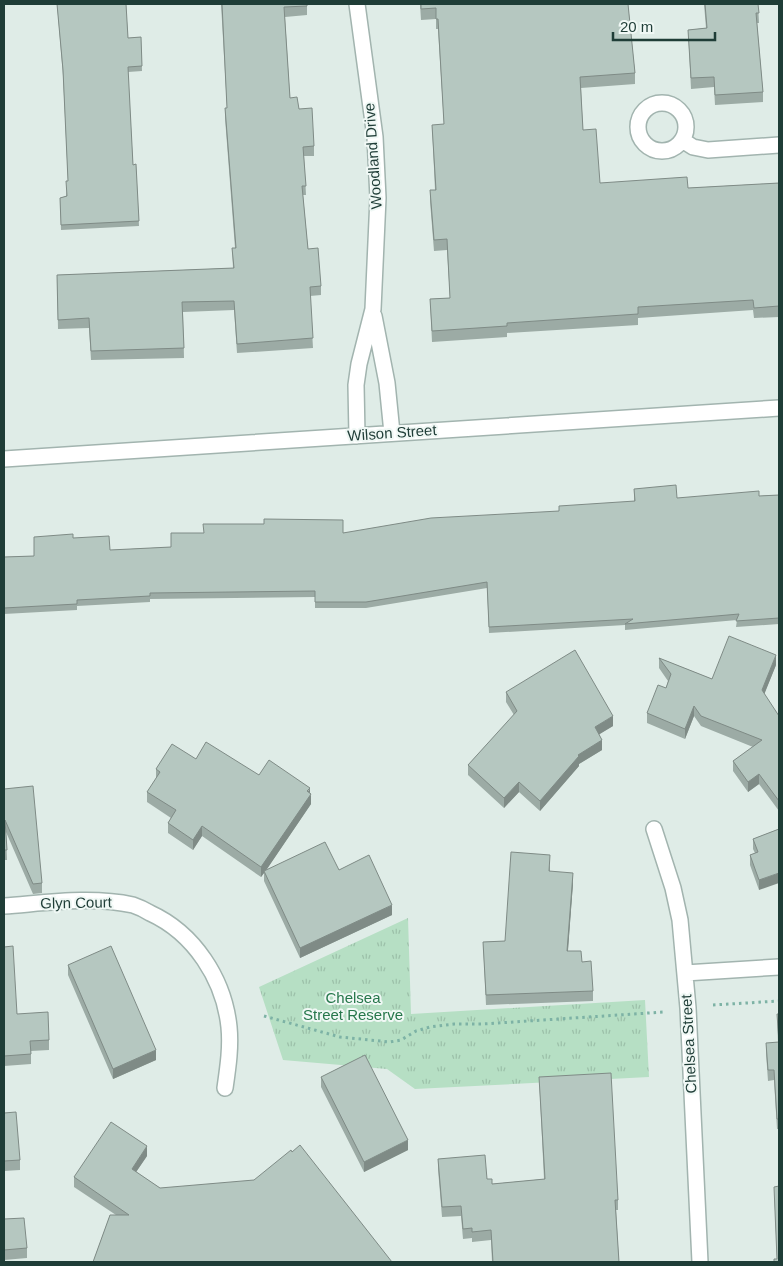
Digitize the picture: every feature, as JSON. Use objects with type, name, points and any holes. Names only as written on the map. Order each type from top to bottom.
[{"type":"street","name":"Woodland Drive","points":[[357,4],[374,137],[378,198],[373,309],[357,378],[357,436]]},
{"type":"street","points":[[682,140],[693,146],[708,150],[779,145]]},
{"type":"street","name":"Woodland Drive","points":[[373,309],[387,383],[392,433]]},
{"type":"street","name":"Wilson Street","points":[[4,458],[779,408]]},
{"type":"street","name":"Chelsea Street","points":[[654,829],[675,896],[680,920],[688,1008],[700,1262]]},
{"type":"street","name":"Glyn Court","points":[[4,906],[109,901],[135,906],[158,916],[182,932],[199,952],[215,978],[226,1009],[229,1028],[229,1057],[225,1088]]},
{"type":"street","points":[[685,973],[779,967]]},
{"type":"path","points":[[264,1016],[340,1037],[390,1042],[401,1040],[416,1031],[446,1025],[585,1018],[779,1001]]},
{"type":"green space","name":"Chelsea Street Reserve","points":[[408,918],[411,1014],[645,1000],[649,1077],[415,1089],[387,1069],[283,1060],[259,987]]},
{"type":"building","points":[[57,4],[126,4],[128,38],[141,37],[142,66],[128,67],[133,165],[136,164],[139,221],[61,225],[60,198],[67,196],[66,181],[68,181],[63,70]]},
{"type":"building","points":[[222,4],[307,4],[307,6],[284,7],[290,98],[297,97],[299,109],[312,108],[314,146],[303,147],[306,186],[302,186],[308,249],[318,248],[321,286],[310,287],[313,338],[237,344],[234,301],[182,302],[184,348],[91,351],[89,318],[58,320],[57,275],[234,268],[232,248],[236,248],[225,108],[227,108]]},
{"type":"building","points":[[421,4],[628,4],[635,73],[580,77],[583,130],[596,129],[600,183],[687,177],[688,188],[779,183],[779,306],[754,308],[753,300],[638,307],[638,314],[507,323],[507,326],[432,331],[430,299],[450,298],[447,239],[434,240],[430,190],[436,190],[432,125],[444,124],[438,19],[436,19],[436,8],[421,9]]},
{"type":"building","points":[[705,4],[758,4],[759,13],[756,13],[763,92],[715,95],[714,77],[691,78],[688,30],[707,28]]},
{"type":"building","points":[[676,485],[677,498],[759,491],[759,496],[779,495],[779,618],[736,621],[739,614],[625,624],[633,619],[489,627],[487,582],[366,602],[315,602],[315,591],[150,593],[150,596],[77,600],[77,604],[4,608],[4,557],[34,556],[34,537],[73,534],[73,538],[109,536],[110,550],[171,547],[171,533],[204,533],[203,524],[264,524],[264,519],[343,520],[343,533],[431,518],[559,511],[559,506],[635,501],[634,489]]},
{"type":"building","points":[[729,636],[776,655],[762,690],[779,716],[779,801],[759,774],[748,782],[733,761],[762,740],[701,716],[694,706],[685,729],[647,713],[658,685],[666,688],[671,674],[659,658],[712,679]]},
{"type":"building","points":[[575,650],[613,716],[595,727],[602,740],[578,755],[540,801],[519,782],[504,798],[468,765],[517,711],[506,692]]},
{"type":"building","points":[[206,742],[259,775],[269,760],[310,788],[307,791],[311,794],[261,867],[202,826],[193,840],[168,823],[176,810],[147,792],[160,772],[156,769],[172,744],[196,759]]},
{"type":"building","points":[[33,786],[42,883],[33,884],[5,820],[7,850],[4,850],[4,789]]},
{"type":"building","points":[[779,829],[779,873],[759,880],[750,855],[758,852],[753,839]]},
{"type":"building","points":[[325,842],[339,870],[369,855],[392,905],[300,948],[264,871]]},
{"type":"building","points":[[511,852],[550,855],[549,871],[573,873],[567,951],[581,951],[582,962],[591,961],[593,991],[486,995],[483,942],[505,941]]},
{"type":"building","points":[[13,946],[17,1014],[48,1012],[49,1040],[30,1041],[31,1054],[4,1056],[4,947]]},
{"type":"building","points":[[111,946],[156,1050],[113,1069],[68,965]]},
{"type":"building","points":[[777,1014],[779,1014],[779,1042]]},
{"type":"building","points":[[779,1042],[779,1119],[777,1119],[774,1070],[768,1070],[766,1043]]},
{"type":"building","points":[[365,1055],[408,1140],[364,1162],[321,1077]]},
{"type":"building","points":[[611,1073],[618,1200],[615,1200],[619,1262],[493,1262],[491,1230],[472,1232],[472,1228],[463,1229],[461,1206],[442,1207],[438,1159],[485,1155],[487,1179],[492,1179],[492,1184],[545,1179],[539,1077]]},
{"type":"building","points":[[16,1112],[20,1160],[4,1161],[4,1113]]},
{"type":"building","points":[[111,1122],[147,1146],[132,1169],[160,1188],[254,1180],[300,1145],[392,1262],[93,1262],[110,1215],[129,1215],[74,1177]]},
{"type":"building","points":[[779,1186],[779,1262],[774,1262],[774,1259],[777,1259],[774,1187]]},
{"type":"building","points":[[24,1218],[27,1248],[4,1250],[4,1219]]}]
